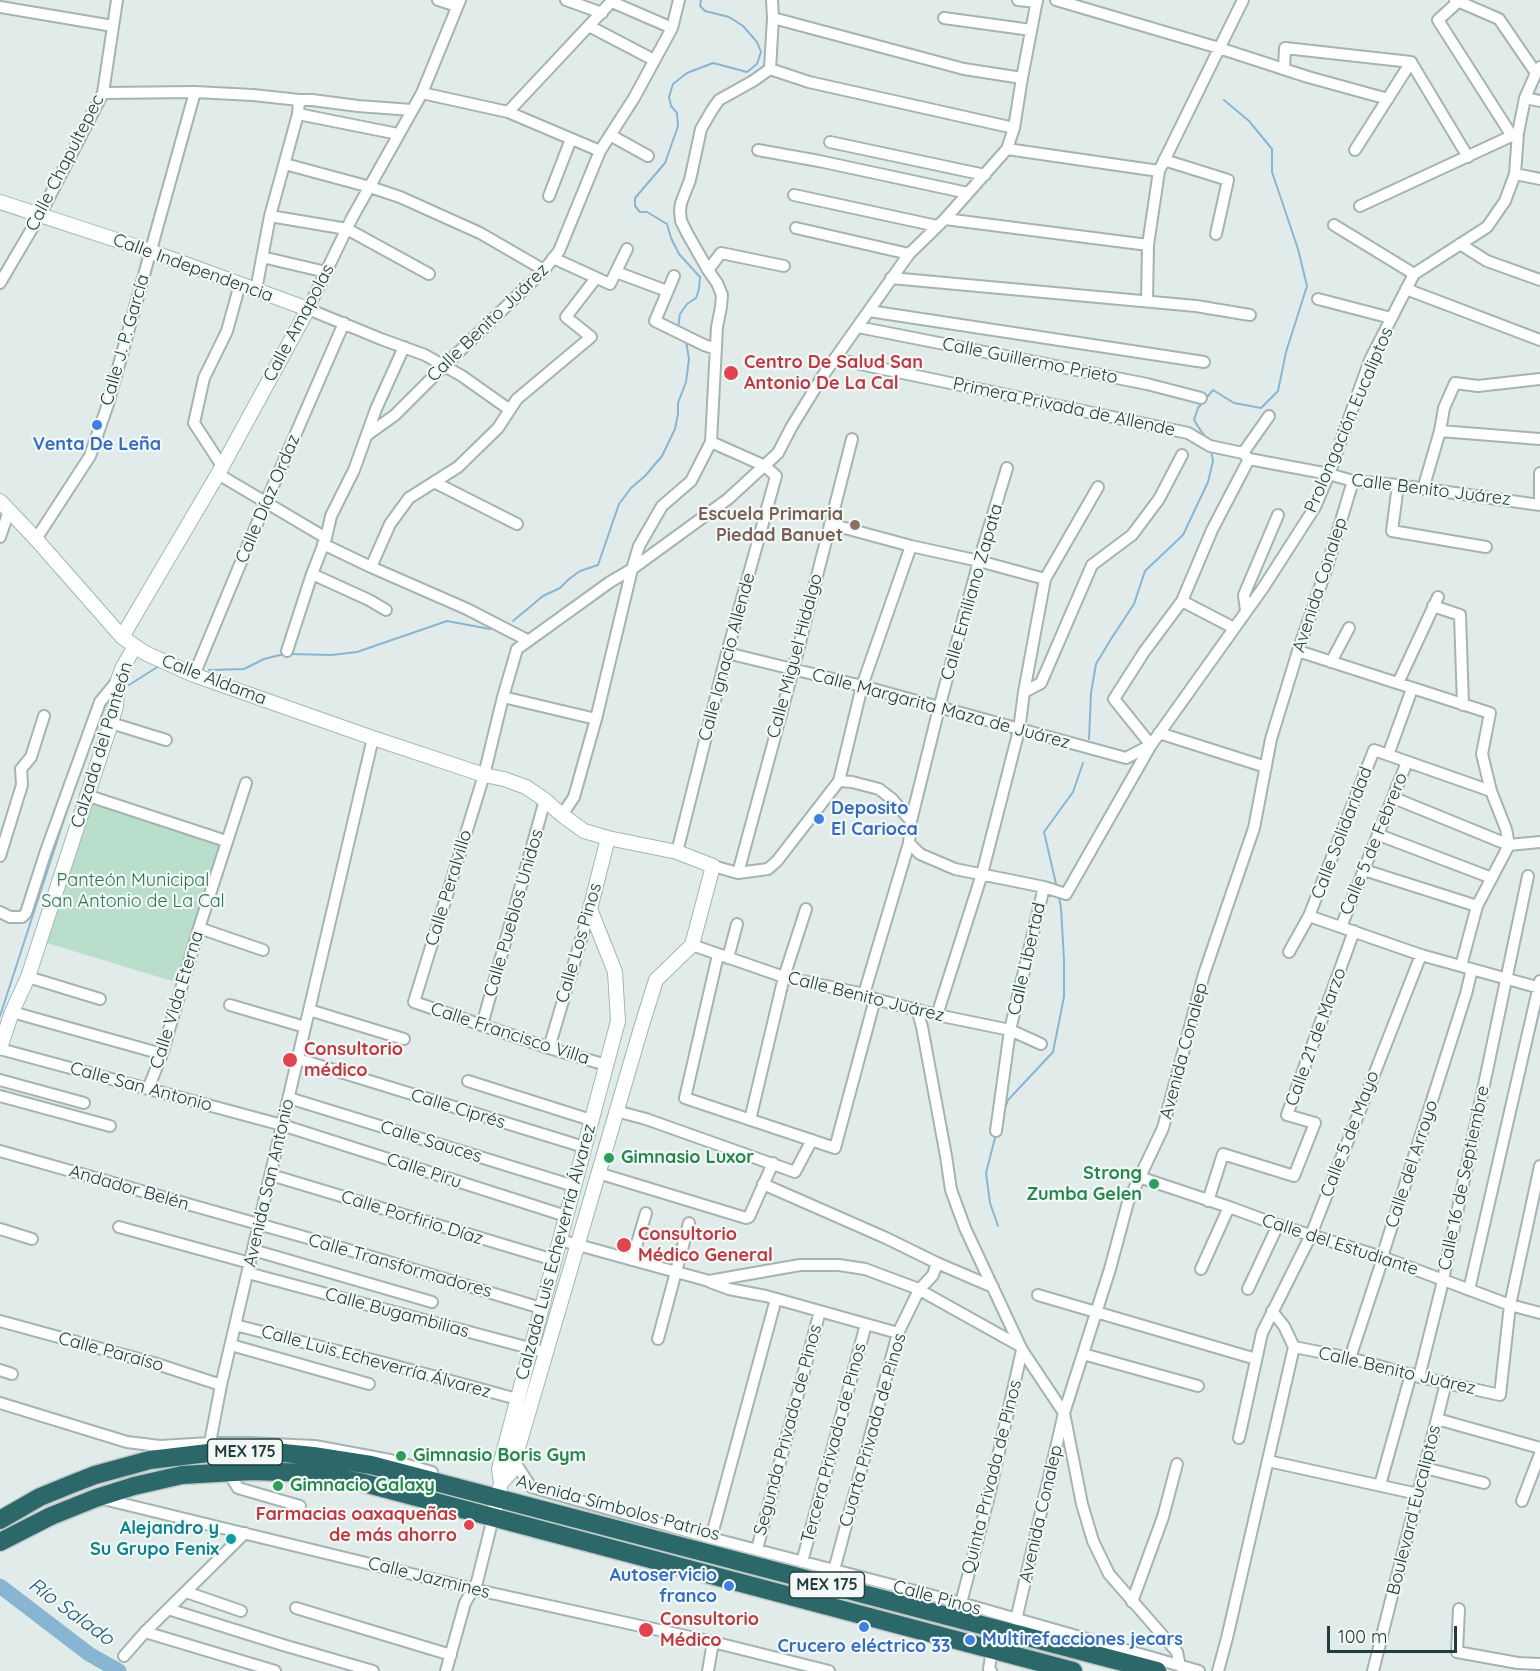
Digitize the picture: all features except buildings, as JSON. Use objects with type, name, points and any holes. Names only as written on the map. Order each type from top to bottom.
[{"type":"highway","name":"Avenida Símbolos Patrios","points":[[0,1520],[40,1497],[95,1475],[150,1460],[209,1448],[274,1452],[314,1451],[478,1493],[499,1491],[739,1553],[1064,1640],[1157,1671]]},
{"type":"highway","name":"MEX 175","points":[[0,1542],[51,1516],[96,1498],[182,1475],[252,1470],[312,1473],[360,1482],[1073,1671]]},
{"type":"street","name":"Calle Chapultepec","points":[[0,283],[40,215],[103,93],[117,0]]},
{"type":"street","points":[[438,0],[458,3]]},
{"type":"street","points":[[566,0],[602,13]]},
{"type":"street","name":"Calle Benito Juárez","points":[[367,435],[395,415],[544,270],[559,251],[600,151],[634,98],[672,28],[680,0]]},
{"type":"street","points":[[770,69],[772,0]]},
{"type":"street","points":[[240,284],[227,331],[204,378],[194,423],[220,470],[324,541],[371,567],[467,609],[527,640],[632,569],[728,499],[778,453],[824,374],[909,254],[1007,149],[1014,128],[1037,1],[1018,0]]},
{"type":"street","points":[[1056,0],[1388,99]]},
{"type":"street","points":[[1147,301],[1148,245],[1159,171],[1243,0]]},
{"type":"street","points":[[1360,206],[1515,135],[1438,20],[1457,0],[1499,19],[1538,70]]},
{"type":"street","points":[[508,112],[612,1],[672,28]]},
{"type":"street","name":"Calle Amapolas","points":[[122,638],[220,470],[308,309],[347,229],[422,93],[458,3]]},
{"type":"street","points":[[0,7],[112,26]]},
{"type":"street","points":[[772,18],[964,69],[1022,78]]},
{"type":"street","points":[[944,18],[1031,30]]},
{"type":"street","points":[[589,26],[654,60]]},
{"type":"street","points":[[1284,69],[1286,48],[1411,62]]},
{"type":"street","points":[[1411,62],[1468,157]]},
{"type":"street","points":[[1355,150],[1411,62]]},
{"type":"street","points":[[770,69],[809,82],[1014,128]]},
{"type":"street","points":[[562,815],[574,797],[639,546],[662,506],[691,481],[711,442],[717,327],[722,295],[681,221],[680,211],[690,180],[701,129],[719,100],[770,69]]},
{"type":"street","name":"Prolongación Eucaliptos","points":[[909,843],[920,854],[955,869],[1044,887],[1066,894],[1151,745],[1246,611],[1315,507],[1370,360],[1414,274],[1487,227],[1505,201],[1515,174],[1515,135],[1525,98],[1538,70]]},
{"type":"street","points":[[103,93],[195,92],[253,95],[412,110]]},
{"type":"street","name":"Calle J. P. García","points":[[36,539],[90,456],[108,404],[195,92]]},
{"type":"street","points":[[422,93],[508,112],[600,151]]},
{"type":"street","points":[[1525,98],[1540,101]]},
{"type":"street","points":[[256,290],[270,216],[298,114],[299,100]]},
{"type":"street","points":[[298,114],[398,134]]},
{"type":"street","points":[[610,135],[648,156]]},
{"type":"street","points":[[549,196],[571,139]]},
{"type":"street","points":[[830,142],[985,175]]},
{"type":"street","points":[[1007,149],[1159,171]]},
{"type":"street","points":[[758,150],[968,193]]},
{"type":"street","points":[[1164,160],[1228,180],[1216,234]]},
{"type":"street","points":[[285,164],[400,197],[480,233],[544,270]]},
{"type":"street","points":[[1515,174],[1540,179]]},
{"type":"street","points":[[794,195],[941,222],[1148,245]]},
{"type":"street","name":"Calle Independencia","points":[[0,201],[150,251],[425,355],[462,376],[510,410]]},
{"type":"street","points":[[270,216],[347,229],[429,274]]},
{"type":"street","points":[[1334,225],[1414,274]]},
{"type":"street","points":[[796,228],[909,254]]},
{"type":"street","points":[[1460,244],[1487,261],[1540,280]]},
{"type":"street","points":[[553,258],[610,284],[627,249]]},
{"type":"street","points":[[708,270],[721,253],[784,266]]},
{"type":"street","points":[[262,257],[326,272]]},
{"type":"street","points":[[616,272],[667,291]]},
{"type":"street","points":[[674,276],[655,321],[716,349]]},
{"type":"street","points":[[371,567],[394,516],[409,498],[458,467],[498,428],[517,399],[591,337],[566,318],[596,278]]},
{"type":"street","points":[[891,278],[1196,306],[1250,315]]},
{"type":"street","points":[[1406,289],[1540,340]]},
{"type":"street","points":[[1318,298],[1391,318]]},
{"type":"street","points":[[869,311],[1204,362]]},
{"type":"street","name":"Calle Díaz Ordaz","points":[[194,675],[344,323]]},
{"type":"street","name":"Calle Guillermo Prieto","points":[[858,327],[1147,384],[1201,398]]},
{"type":"street","points":[[287,651],[331,516],[354,470],[376,409],[404,347]]},
{"type":"street","name":"Primera Privada de Allende","points":[[836,359],[1188,433]]},
{"type":"street","points":[[1423,489],[1440,431],[1444,408],[1455,383],[1478,386],[1540,379]]},
{"type":"street","points":[[1151,745],[1114,699],[1144,652],[1182,601],[1246,456],[1269,416]]},
{"type":"street","points":[[1440,431],[1540,439]]},
{"type":"street","name":"Calle Benito Juárez","points":[[1188,433],[1210,446],[1329,474],[1353,482],[1398,485],[1540,505]]},
{"type":"street","name":"Calle Miguel Hidalgo","points":[[738,873],[852,439]]},
{"type":"street","points":[[711,442],[765,466]]},
{"type":"street","points":[[1024,692],[1041,683],[1092,565],[1132,535],[1159,499],[1182,455]]},
{"type":"street","points":[[746,457],[749,480]]},
{"type":"street","name":"Calle Ignacio Allende","points":[[677,852],[727,653],[776,476],[765,466]]},
{"type":"street","name":"Calle Emiliano Zapata","points":[[909,843],[911,821],[939,708],[1007,468]]},
{"type":"street","points":[[1540,473],[1540,498]]},
{"type":"street","points":[[434,482],[517,524]]},
{"type":"street","name":"Avenida Conalep","points":[[1016,1620],[1064,1413],[1110,1269],[1128,1202],[1163,1128],[1204,974],[1254,828],[1271,739],[1353,482]]},
{"type":"street","points":[[1398,485],[1392,531],[1485,547]]},
{"type":"street","points":[[937,1015],[982,874],[1019,729],[1045,579],[1098,487]]},
{"type":"street","points":[[0,537],[2,504]]},
{"type":"street","name":"Calle Aldama","points":[[2,504],[36,539],[122,638],[145,654],[194,675],[373,738],[484,775],[504,778],[526,787],[584,831],[677,852],[713,866]]},
{"type":"street","points":[[1246,611],[1244,595],[1278,515]]},
{"type":"street","points":[[830,524],[1045,579]]},
{"type":"street","points":[[692,945],[713,866],[738,873],[768,869],[777,861],[839,781],[862,686],[911,546]]},
{"type":"street","points":[[312,574],[386,610]]},
{"type":"street","points":[[1182,601],[1234,628]]},
{"type":"street","points":[[1398,683],[1436,601],[1460,615],[1463,705]]},
{"type":"street","points":[[1331,662],[1349,628]]},
{"type":"street","name":"Calle Peralvillo","points":[[414,1002],[484,775],[502,697],[517,649],[527,640]]},
{"type":"street","name":"Calzada del Panteón","points":[[0,1048],[12,1012],[28,977],[111,723],[116,706],[118,680],[135,646]]},
{"type":"street","points":[[1298,651],[1490,713],[1482,754],[1491,791],[1506,829],[1509,845]]},
{"type":"street","name":"Calle Margarita Maza de Juárez","points":[[727,653],[862,686],[1126,758],[1151,745]]},
{"type":"street","points":[[0,912],[10,917],[22,917],[27,913],[46,851],[100,702],[118,680]]},
{"type":"street","name":"Calle 5 de Febrero","points":[[1388,755],[1412,689]]},
{"type":"street","points":[[502,697],[596,719]]},
{"type":"street","points":[[0,856],[22,785],[21,769],[31,757],[44,716]]},
{"type":"street","points":[[111,723],[166,740]]},
{"type":"street","points":[[1159,733],[1266,767]]},
{"type":"street","name":"Avenida San Antonio","points":[[209,1448],[221,1384],[373,738]]},
{"type":"street","name":"Calle Solidaridad","points":[[1289,952],[1309,916],[1374,750],[1388,755]]},
{"type":"street","points":[[1388,755],[1491,791]]},
{"type":"street","name":"Calle 5 de Febrero","points":[[1341,927],[1407,762]]},
{"type":"street","points":[[839,781],[879,789],[892,799],[911,821]]},
{"type":"street","name":"Calle Vida Eterna","points":[[148,1089],[162,1054],[199,928],[246,783]]},
{"type":"street","points":[[86,795],[226,841]]},
{"type":"street","points":[[1394,798],[1509,845],[1540,843]]},
{"type":"street","name":"Calle Pueblos Unidos","points":[[482,1025],[545,800]]},
{"type":"street","points":[[1379,835],[1492,878]]},
{"type":"street","name":"Calle Los Pinos","points":[[549,1048],[590,909],[608,838]]},
{"type":"street","points":[[864,994],[909,843]]},
{"type":"street","name":"Calle del Arroyo","points":[[1350,1358],[1466,994],[1467,968],[1477,906],[1509,845]]},
{"type":"street","points":[[1365,870],[1477,906]]},
{"type":"street","name":"Calle 16 de Septiembre","points":[[1380,1485],[1415,1376],[1442,1279],[1528,876]]},
{"type":"street","name":"Calle Libertad","points":[[996,1131],[1011,1030],[1044,887]]},
{"type":"street","name":"Calzada Luis Echeverría Álvarez","points":[[493,1518],[499,1491],[498,1469],[618,1021],[615,972],[590,909]]},
{"type":"street","points":[[750,1120],[784,977],[807,909]]},
{"type":"street","points":[[1309,916],[1421,955],[1505,979],[1540,985],[1469,1290]]},
{"type":"street","points":[[737,924],[723,956],[685,1098],[835,1148],[875,999]]},
{"type":"street","points":[[199,928],[263,951]]},
{"type":"street","name":"Calle 21 de Marzo","points":[[1208,1201],[1223,1154],[1294,1176],[1315,1123],[1287,1115],[1354,931]]},
{"type":"street","name":"Calle Benito Juárez","points":[[692,945],[784,977],[864,994],[937,1015],[1011,1030],[1041,1044]]},
{"type":"street","name":"Calzada Luis Echeverría Álvarez","points":[[499,1491],[511,1472],[656,980],[692,945]]},
{"type":"street","name":"Calle 5 de Mayo","points":[[1239,1438],[1262,1333],[1311,1235],[1421,955]]},
{"type":"street","points":[[28,977],[100,999]]},
{"type":"street","name":"Calle Francisco Villa","points":[[414,1002],[606,1065]]},
{"type":"street","points":[[230,1005],[305,1027]]},
{"type":"street","points":[[917,1009],[951,1190],[965,1228],[1021,1348],[1064,1413],[1082,1504],[1093,1541],[1109,1574],[1177,1652],[1179,1666]]},
{"type":"street","points":[[309,1010],[404,1039]]},
{"type":"street","points":[[12,1012],[162,1054]]},
{"type":"street","points":[[618,1021],[641,1028]]},
{"type":"street","name":"Calle San Antonio","points":[[0,1048],[282,1125]]},
{"type":"street","name":"Calle Ciprés","points":[[298,1059],[584,1147]]},
{"type":"street","points":[[0,1080],[84,1103]]},
{"type":"street","points":[[468,1081],[591,1120]]},
{"type":"street","points":[[0,1096],[110,1126]]},
{"type":"street","name":"Calle Sauces","points":[[289,1098],[574,1186]]},
{"type":"street","points":[[616,1111],[646,1119],[795,1172],[812,1140]]},
{"type":"street","name":"Calle Piru","points":[[282,1125],[566,1216]]},
{"type":"street","name":"Andador Belén","points":[[0,1151],[259,1225]]},
{"type":"street","points":[[598,1173],[746,1218],[773,1163]]},
{"type":"street","points":[[1510,1305],[1540,1166]]},
{"type":"street","name":"Calle Porfirio Díaz","points":[[271,1175],[554,1260]]},
{"type":"street","name":"Calle del Estudiante","points":[[1139,1177],[1278,1225],[1382,1257],[1510,1305],[1540,1313]]},
{"type":"street","points":[[764,1184],[993,1287]]},
{"type":"street","points":[[1201,1269],[1229,1207]]},
{"type":"street","points":[[632,1260],[646,1213]]},
{"type":"street","points":[[658,1339],[689,1223]]},
{"type":"street","name":"Calle Transformadores","points":[[259,1225],[541,1308]]},
{"type":"street","points":[[1248,1289],[1278,1225]]},
{"type":"street","name":"Calle Bugambilias","points":[[119,1227],[249,1268],[546,1352]]},
{"type":"street","points":[[0,1229],[32,1239]]},
{"type":"street","points":[[560,1240],[709,1281],[729,1289],[776,1299],[898,1333]]},
{"type":"street","points":[[253,1250],[432,1302]]},
{"type":"street","name":"Cuarta Privada de Pinos","points":[[834,1570],[898,1333],[920,1290],[933,1275],[937,1263]]},
{"type":"street","points":[[709,1281],[800,1265],[839,1265],[866,1269],[920,1290],[1021,1348]]},
{"type":"street","points":[[1038,1295],[1256,1359]]},
{"type":"street","points":[[711,1538],[776,1299]]},
{"type":"street","name":"Calle Benito Juárez","points":[[1294,1347],[1350,1358],[1415,1376],[1500,1395],[1510,1305]]},
{"type":"street","name":"Segunda Privada de Pinos","points":[[757,1549],[820,1311]]},
{"type":"street","points":[[1218,1671],[1294,1347],[1284,1326],[1272,1311]]},
{"type":"street","name":"Calle Paraíso","points":[[0,1321],[221,1384]]},
{"type":"street","name":"Tercera Privada de Pinos","points":[[802,1562],[866,1324]]},
{"type":"street","name":"Calle Luis Echeverría Álvarez","points":[[235,1326],[517,1399]]},
{"type":"street","points":[[231,1345],[369,1384]]},
{"type":"street","name":"Quinta Privada de Pinos","points":[[961,1604],[989,1496],[1021,1348]]},
{"type":"street","points":[[1083,1354],[1198,1386]]},
{"type":"street","points":[[0,1370],[12,1374]]},
{"type":"street","name":"Boulevard Eucaliptos","points":[[1373,1671],[1446,1383]]},
{"type":"street","points":[[0,1403],[128,1442],[209,1448]]},
{"type":"street","points":[[1437,1419],[1540,1448]]},
{"type":"street","points":[[1522,1501],[1540,1454]]},
{"type":"street","name":"Calle Pinos","points":[[514,1461],[531,1487],[711,1538],[739,1553],[757,1549],[1016,1620],[1064,1640],[1199,1671]]},
{"type":"street","points":[[1268,1461],[1418,1494]]},
{"type":"street","points":[[1132,1602],[1163,1517],[1177,1464]]},
{"type":"street","points":[[1425,1468],[1484,1483]]},
{"type":"street","points":[[228,1472],[238,1488],[300,1506]]},
{"type":"street","points":[[134,1486],[145,1510]]},
{"type":"street","name":"Calle Jazmines","points":[[96,1498],[473,1589],[713,1642],[829,1671]]},
{"type":"street","points":[[446,1671],[465,1603],[477,1582],[493,1518]]},
{"type":"street","points":[[124,1656],[145,1632],[245,1533]]},
{"type":"street","points":[[186,1592],[241,1611]]},
{"type":"street","points":[[296,1608],[451,1655]]},
{"type":"street","points":[[168,1609],[373,1671]]},
{"type":"street","points":[[1459,1609],[1457,1652],[1518,1663],[1540,1664]]},
{"type":"street","points":[[145,1632],[275,1671]]},
{"type":"street","points":[[708,1671],[713,1642]]},
{"type":"street","points":[[991,1671],[989,1669],[992,1650]]},
{"type":"green space","name":"Panteón Municipal San Antonio de La Cal","points":[[86,795],[226,841],[182,984],[40,941]]},
{"type":"waterway","points":[[678,328],[680,314],[687,304],[696,298],[700,277],[679,254],[667,224],[647,212],[640,212],[635,206],[635,198],[665,163],[678,126],[677,113],[671,106],[669,97],[673,84],[687,73],[713,63],[747,72],[757,64],[761,52],[757,42],[743,26],[729,17],[705,11],[700,6],[701,0]]},
{"type":"waterway","points":[[1209,441],[1194,420],[1198,408],[1213,390],[1234,403],[1261,408],[1278,391],[1286,352],[1307,286],[1298,249],[1272,172],[1272,149],[1249,121],[1224,100]]},
{"type":"waterway","points":[[513,621],[543,596],[560,588],[580,571],[598,565],[619,504],[662,456],[675,429],[678,403],[686,382],[689,359],[686,341]]},
{"type":"waterway","points":[[1089,739],[1091,693],[1096,664],[1134,604],[1145,571],[1183,535],[1208,482],[1213,461],[1211,450]]},
{"type":"waterway","points":[[289,654],[332,655],[357,652],[447,621],[490,629]]},
{"type":"waterway","points":[[209,670],[244,669],[264,659],[284,654]]},
{"type":"waterway","points":[[129,685],[159,666]]},
{"type":"waterway","points":[[0,1016],[73,792],[107,701]]},
{"type":"waterway","points":[[1057,888],[1044,832],[1073,792],[1083,763]]},
{"type":"waterway","points":[[1004,1111],[1008,1100],[1053,1052],[1064,997],[1064,960],[1059,897]]},
{"type":"waterway","points":[[996,1134],[986,1173],[990,1203],[998,1226]]},
{"type":"waterway","name":"Río Salado","points":[[0,1586],[89,1654],[119,1671]]},
{"type":"place","name":"Centro De Salud San Antonio De La Cal","points":[[731,373]]},
{"type":"place","name":"Venta De Leña","points":[[97,425]]},
{"type":"place","name":"Escuela Primaria Piedad Banuet","points":[[855,525]]},
{"type":"place","name":"Deposito El Carioca","points":[[819,819]]},
{"type":"place","name":"Consultorio médico","points":[[290,1060]]},
{"type":"place","name":"Gimnasio Luxor","points":[[609,1158]]},
{"type":"place","name":"Strong Zumba Gelen","points":[[1154,1184]]},
{"type":"place","name":"Consultorio Médico General","points":[[624,1245]]},
{"type":"place","name":"Gimnasio Boris Gym","points":[[401,1456]]},
{"type":"place","name":"Gimnacio Galaxy","points":[[278,1486]]},
{"type":"place","name":"Farmacias oaxaqueñas de más ahorro","points":[[469,1525]]},
{"type":"place","name":"Alejandro y Su Grupo Fenix","points":[[231,1539]]},
{"type":"place","name":"Autoservicio franco","points":[[729,1586]]},
{"type":"place","name":"Crucero eléctrico 33","points":[[864,1627]]},
{"type":"place","name":"Consultorio Médico","points":[[646,1630]]},
{"type":"place","name":"Multirefacciones jecars","points":[[970,1640]]}]
